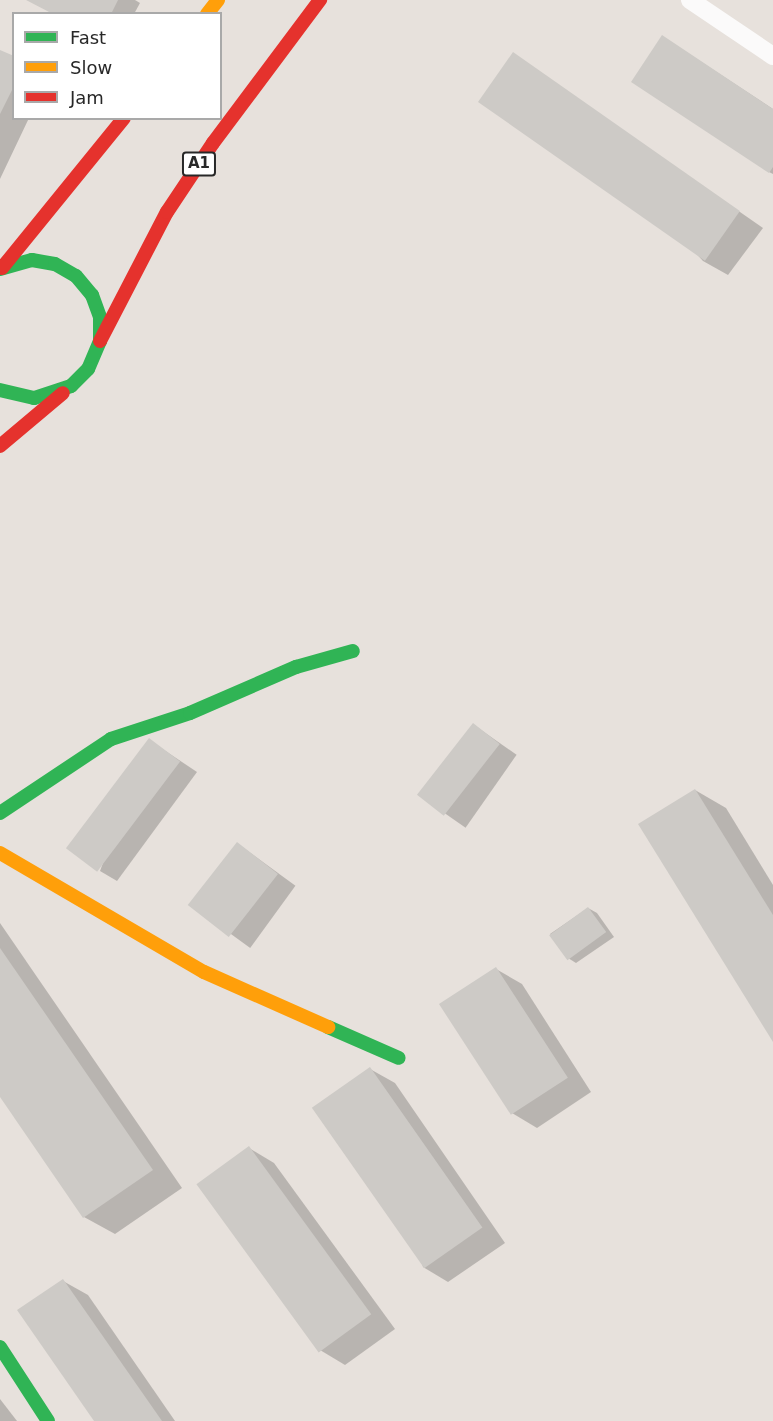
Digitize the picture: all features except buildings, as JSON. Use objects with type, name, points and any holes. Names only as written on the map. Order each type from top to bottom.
[{"type":"main road","points":[[209,12],[218,0]]},
{"type":"main road","name":"A1","points":[[100,341],[167,212],[213,143],[320,0]]},
{"type":"main road","points":[[1,268],[122,120]]},
{"type":"main road","points":[[0,446],[88,369],[100,341],[100,317],[92,295],[76,276],[55,264],[32,260],[1,268]]},
{"type":"main road","points":[[0,390],[33,398],[71,386]]},
{"type":"main road","points":[[0,813],[111,740],[190,713],[296,666],[353,651]]},
{"type":"main road","points":[[0,853],[204,972],[399,1058]]},
{"type":"main road","points":[[0,1347],[48,1421]]},
{"type":"lane","points":[[690,0],[773,56]]},
{"type":"traffic: fast","points":[[0,269],[32,260],[55,264],[76,276],[92,295],[100,317],[100,341],[88,369],[71,386],[34,398],[0,390]]},
{"type":"traffic: fast","points":[[0,813],[111,739],[190,713],[296,667],[353,651]]},
{"type":"traffic: fast","points":[[328,1027],[399,1058]]},
{"type":"traffic: fast","points":[[0,1347],[48,1421]]},
{"type":"traffic: slow","points":[[209,12],[218,0]]},
{"type":"traffic: slow","points":[[0,853],[204,972],[328,1027]]},
{"type":"traffic: jam","points":[[100,341],[167,212],[213,143],[320,0]]},
{"type":"traffic: jam","points":[[2,268],[122,120]]},
{"type":"traffic: jam","points":[[0,446],[63,393]]}]
